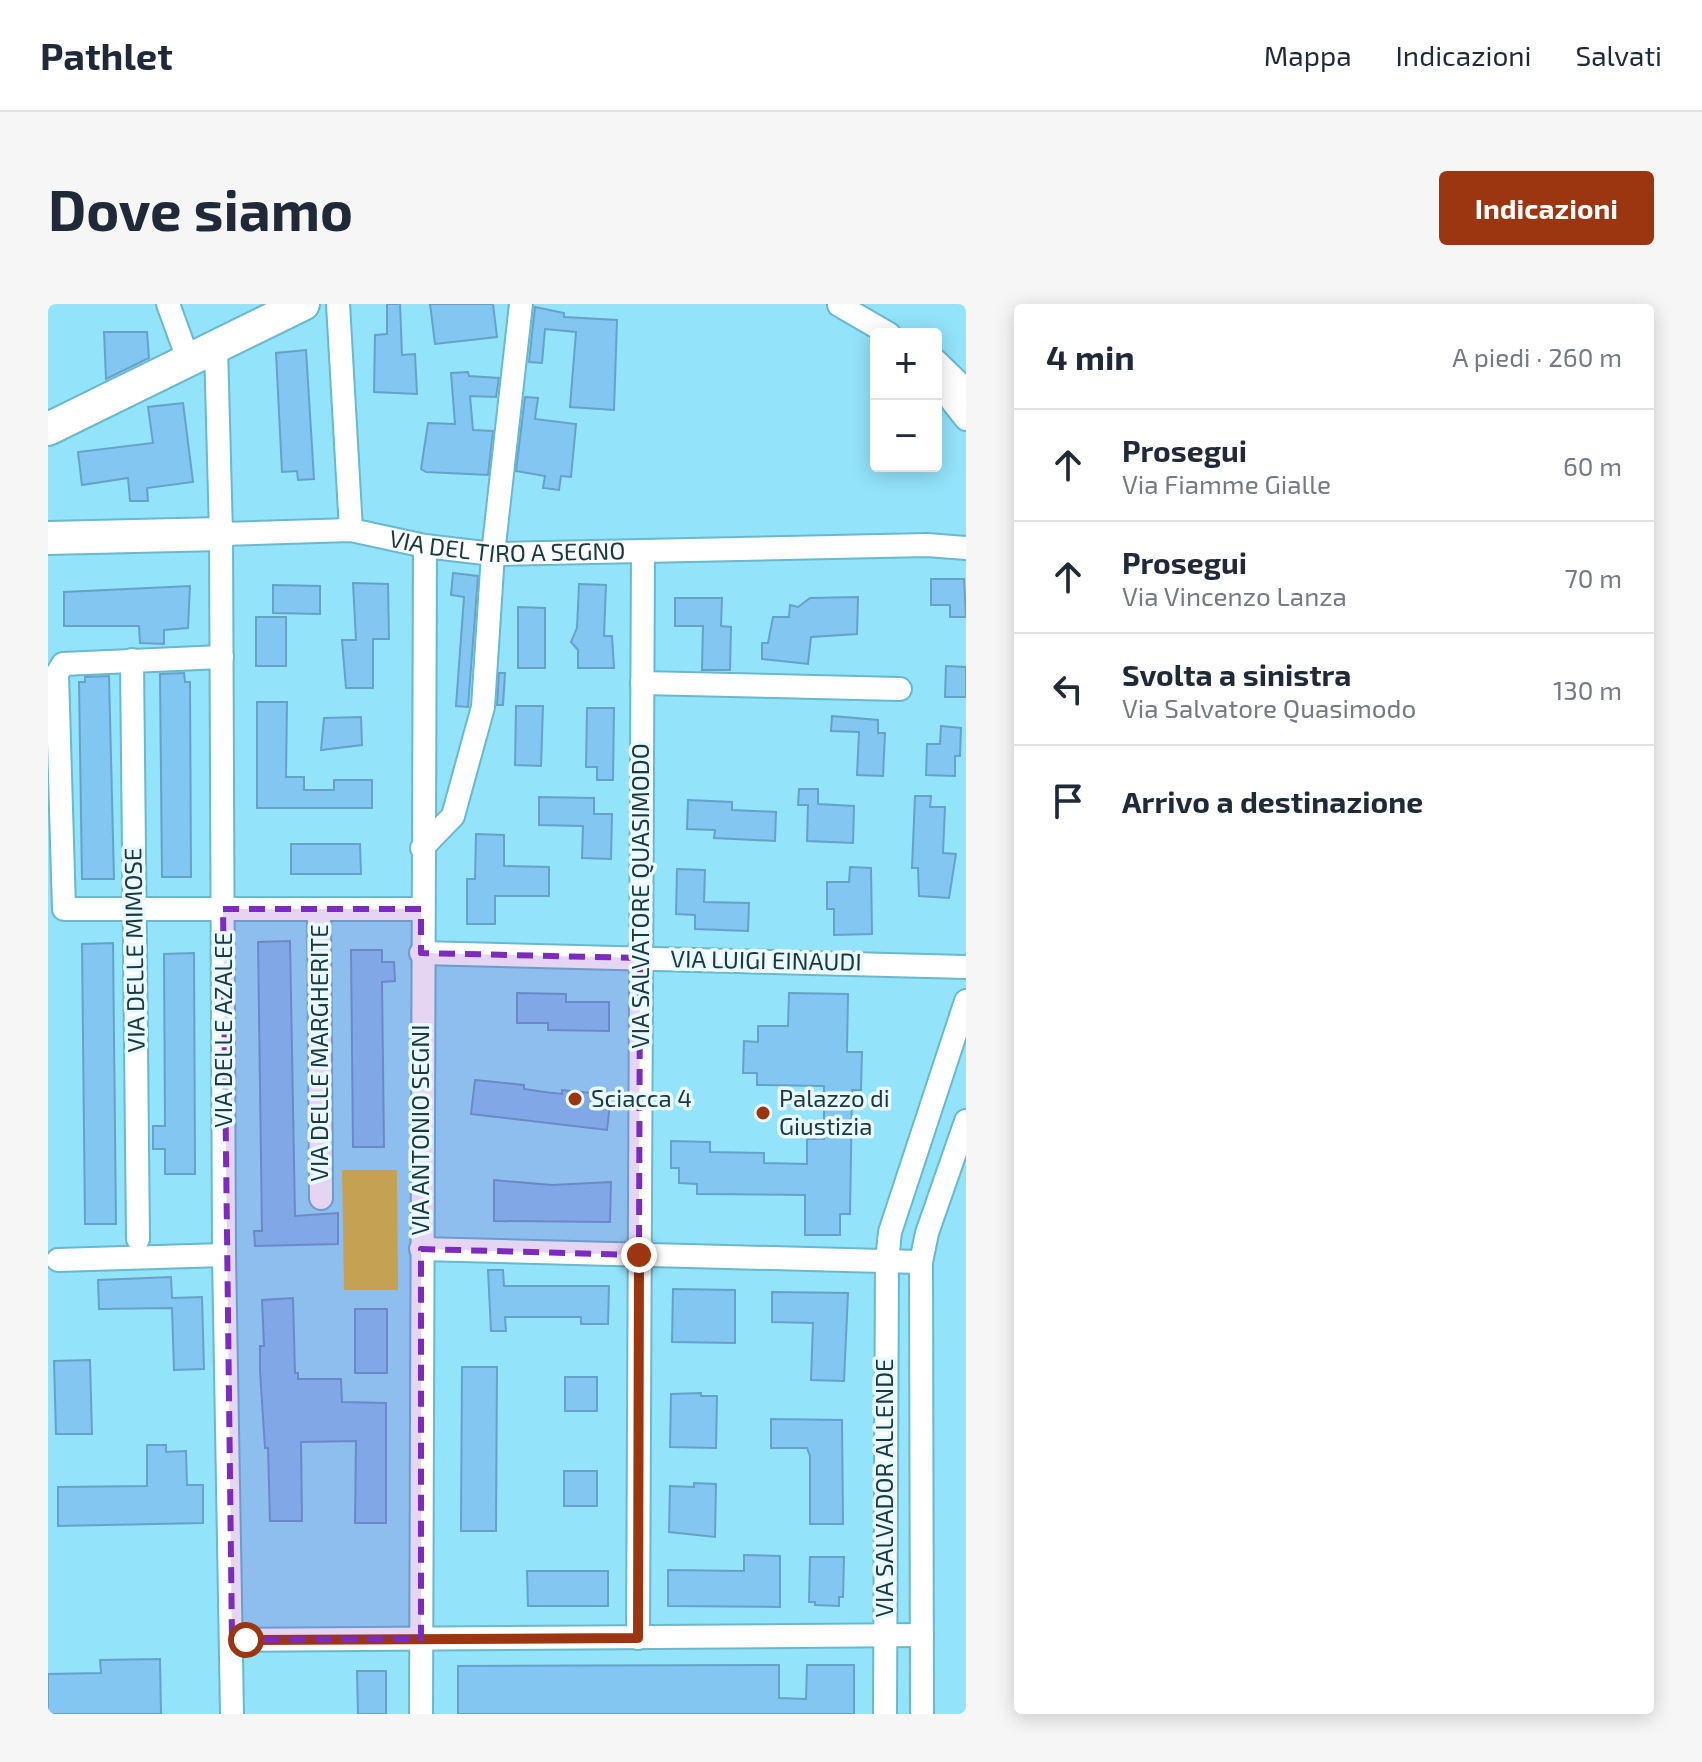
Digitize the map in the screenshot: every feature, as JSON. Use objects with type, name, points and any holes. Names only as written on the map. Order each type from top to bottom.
[{"type":"street","name":"VIA DELLE AZALEE","points":[[168,304],[202,352],[221,534],[224,1255],[232,1714]]},
{"type":"street","points":[[48,429],[303,304]]},
{"type":"street","points":[[338,304],[351,530]]},
{"type":"street","points":[[422,848],[453,816],[483,707],[493,554],[521,304]]},
{"type":"street","points":[[838,305],[870,329]]},
{"type":"street","points":[[838,305],[878,328]]},
{"type":"street","points":[[942,367],[966,390]]},
{"type":"street","points":[[942,389],[966,419]]},
{"type":"street","name":"VIA DEL TIRO A SEGNO","points":[[48,538],[351,530],[425,546],[493,554],[927,545],[966,548]]},
{"type":"street","points":[[927,545],[966,532]]},
{"type":"street","name":"VIA ANTONIO SEGNI","points":[[421,1714],[421,909],[425,546]]},
{"type":"street","name":"VIA SALVATORE QUASIMODO","points":[[638,1638],[643,552]]},
{"type":"street","points":[[222,657],[70,661],[63,664],[57,674],[64,909],[421,909]]},
{"type":"street","name":"VIA DELLE MIMOSE","points":[[132,660],[138,1239]]},
{"type":"street","points":[[642,683],[900,689]]},
{"type":"street","name":"VIA DELLE MARGHERITE","points":[[319,909],[321,1198]]},
{"type":"street","name":"VIA LUIGI EINAUDI","points":[[421,953],[966,967]]},
{"type":"street","name":"VIA SALVADOR ALLENDE","points":[[885,1714],[887,1261],[890,1232],[966,1001]]},
{"type":"street","name":"VIA SALVADOR ALLENDE","points":[[922,1714],[921,1262],[927,1233],[966,1121]]},
{"type":"street","points":[[421,1249],[921,1262]]},
{"type":"street","points":[[58,1260],[224,1255]]},
{"type":"street","points":[[232,1640],[922,1635]]},
{"type":"highlighted area","points":[[223,909],[421,909],[421,953],[640,958],[639,1255],[421,1249],[421,1639],[232,1640]]},
{"type":"shaded area","points":[[342,1170],[397,1170],[398,1290],[344,1290]]},
{"type":"building","points":[[387,304],[400,304],[402,355],[415,354],[417,394],[374,392],[375,335],[387,334]]},
{"type":"building","points":[[430,304],[493,304],[497,337],[435,344]]},
{"type":"building","points":[[535,307],[564,313],[564,317],[617,320],[614,410],[570,407],[576,332],[545,329],[542,363],[529,362]]},
{"type":"building","points":[[104,332],[147,332],[149,358],[106,379]]},
{"type":"building","points":[[306,350],[314,479],[298,480],[297,471],[282,472],[276,353]]},
{"type":"building","points":[[468,372],[469,376],[499,378],[496,397],[470,396],[473,430],[493,431],[488,475],[426,472],[421,469],[428,423],[455,424],[451,373]]},
{"type":"building","points":[[525,397],[538,398],[535,419],[576,424],[571,477],[561,476],[559,490],[543,488],[545,476],[516,471]]},
{"type":"building","points":[[183,403],[193,482],[147,488],[148,501],[130,501],[128,478],[82,485],[78,452],[153,443],[148,407]]},
{"type":"building","points":[[453,573],[478,576],[468,707],[456,706],[464,597],[451,595]]},
{"type":"building","points":[[931,579],[964,579],[966,617],[950,617],[950,605],[931,605]]},
{"type":"building","points":[[353,583],[388,584],[389,639],[373,639],[373,688],[346,688],[342,640],[356,640]]},
{"type":"building","points":[[579,584],[606,585],[604,636],[612,636],[614,668],[578,668],[578,650],[571,642],[577,628]]},
{"type":"building","points":[[273,585],[320,586],[320,614],[273,613]]},
{"type":"building","points":[[190,586],[188,628],[164,630],[164,644],[140,643],[139,626],[64,626],[64,592]]},
{"type":"building","points":[[858,597],[857,634],[811,637],[808,664],[762,659],[762,643],[768,643],[773,617],[789,617],[790,605],[798,607],[810,598]]},
{"type":"building","points":[[675,598],[722,598],[721,626],[731,627],[730,670],[702,670],[703,626],[675,626]]},
{"type":"building","points":[[518,607],[545,608],[545,668],[518,668]]},
{"type":"building","points":[[256,617],[286,617],[286,666],[256,666]]},
{"type":"building","points":[[946,666],[966,667],[966,697],[945,697]]},
{"type":"building","points":[[184,673],[185,682],[190,682],[191,877],[162,877],[160,674]]},
{"type":"building","points":[[499,673],[505,673],[503,705],[497,705]]},
{"type":"building","points":[[109,676],[114,879],[82,879],[79,682],[85,682],[85,677]]},
{"type":"building","points":[[257,702],[287,702],[286,777],[304,777],[304,790],[334,790],[334,780],[372,780],[372,808],[257,808]]},
{"type":"building","points":[[516,706],[543,706],[541,766],[515,765]]},
{"type":"building","points":[[587,708],[614,708],[613,780],[597,780],[597,767],[586,767]]},
{"type":"building","points":[[832,716],[878,720],[878,733],[885,733],[883,776],[857,775],[859,732],[831,731]]},
{"type":"building","points":[[361,717],[362,745],[321,750],[324,718]]},
{"type":"building","points":[[941,726],[961,728],[960,756],[955,756],[955,776],[926,775],[927,744],[940,744]]},
{"type":"building","points":[[799,789],[818,789],[818,804],[854,806],[853,843],[807,841],[808,805],[798,805]]},
{"type":"building","points":[[915,796],[931,796],[930,807],[945,807],[943,853],[956,854],[949,898],[919,896],[918,868],[912,868]]},
{"type":"building","points":[[539,797],[594,798],[594,814],[612,814],[611,859],[582,858],[583,826],[539,825]]},
{"type":"building","points":[[688,800],[732,802],[732,810],[776,812],[775,841],[714,838],[715,830],[687,829]]},
{"type":"building","points":[[476,834],[504,835],[504,866],[549,867],[549,896],[495,896],[495,924],[467,924],[467,879],[475,879]]},
{"type":"building","points":[[291,844],[360,844],[361,874],[291,874]]},
{"type":"building","points":[[850,867],[871,868],[872,934],[834,935],[834,909],[827,909],[827,882],[849,882]]},
{"type":"building","points":[[677,869],[705,870],[704,902],[749,903],[748,931],[695,929],[695,915],[676,914]]},
{"type":"building","points":[[290,941],[295,1216],[338,1213],[338,1244],[255,1246],[254,1231],[262,1231],[258,942]]},
{"type":"building","points":[[113,943],[116,1224],[85,1224],[82,944]]},
{"type":"building","points":[[351,950],[382,950],[382,962],[394,962],[395,981],[382,982],[384,1147],[353,1147]]},
{"type":"building","points":[[194,953],[195,1174],[165,1174],[165,1149],[153,1149],[153,1126],[165,1126],[164,954]]},
{"type":"building","points":[[517,993],[566,994],[566,1002],[609,1002],[609,1031],[548,1030],[548,1023],[517,1023]]},
{"type":"building","points":[[789,993],[848,994],[847,1052],[862,1052],[861,1090],[852,1090],[850,1214],[840,1214],[840,1235],[805,1235],[805,1195],[697,1194],[697,1184],[679,1183],[679,1168],[671,1168],[671,1141],[710,1142],[710,1152],[764,1153],[764,1163],[807,1164],[807,1139],[824,1139],[824,1086],[757,1085],[757,1073],[743,1073],[744,1041],[758,1042],[758,1026],[788,1026]]},
{"type":"building","points":[[475,1080],[524,1085],[524,1089],[562,1094],[562,1090],[611,1095],[607,1130],[471,1114]]},
{"type":"building","points":[[494,1180],[552,1185],[611,1182],[610,1222],[494,1221]]},
{"type":"building","points":[[488,1270],[503,1270],[504,1286],[609,1286],[608,1324],[581,1324],[581,1317],[505,1317],[506,1331],[491,1331]]},
{"type":"building","points":[[171,1277],[172,1298],[202,1297],[204,1369],[174,1370],[172,1308],[99,1309],[98,1280]]},
{"type":"building","points":[[673,1289],[735,1290],[735,1343],[672,1342]]},
{"type":"building","points":[[772,1292],[848,1293],[844,1381],[811,1380],[813,1323],[772,1322]]},
{"type":"building","points":[[293,1298],[295,1373],[298,1373],[298,1379],[341,1379],[342,1402],[386,1403],[386,1523],[355,1523],[356,1441],[301,1442],[302,1521],[270,1521],[268,1448],[265,1448],[260,1371],[260,1346],[264,1346],[262,1300]]},
{"type":"building","points":[[355,1309],[387,1309],[387,1373],[355,1373]]},
{"type":"building","points":[[90,1360],[92,1434],[56,1434],[54,1361]]},
{"type":"building","points":[[462,1367],[497,1367],[496,1531],[461,1531]]},
{"type":"building","points":[[565,1377],[597,1377],[597,1411],[565,1411]]},
{"type":"building","points":[[701,1393],[701,1396],[717,1396],[716,1448],[670,1447],[671,1394]]},
{"type":"building","points":[[771,1419],[842,1420],[843,1524],[810,1524],[810,1456],[807,1448],[771,1448]]},
{"type":"building","points":[[147,1445],[166,1445],[166,1452],[186,1451],[187,1485],[203,1485],[203,1523],[58,1526],[58,1487],[147,1486]]},
{"type":"building","points":[[564,1471],[597,1471],[597,1506],[564,1506]]},
{"type":"building","points":[[694,1483],[716,1484],[715,1537],[669,1532],[670,1486],[694,1487]]},
{"type":"building","points":[[744,1555],[780,1556],[780,1607],[668,1606],[668,1570],[744,1571]]},
{"type":"building","points":[[810,1557],[844,1557],[843,1597],[839,1597],[839,1606],[809,1602]]},
{"type":"building","points":[[527,1571],[608,1571],[608,1606],[528,1606]]},
{"type":"building","points":[[160,1659],[161,1714],[48,1714],[48,1674],[101,1673],[100,1660]]},
{"type":"building","points":[[779,1665],[779,1698],[806,1699],[807,1665],[854,1665],[854,1714],[458,1714],[458,1666]]},
{"type":"building","points":[[357,1671],[386,1671],[386,1714],[358,1714]]},
{"type":"place","name":"Sciacca 4","points":[[575,1099]]},
{"type":"place","name":"Palazzo di Giustizia","points":[[763,1113]]},
{"type":"route","points":[[246,1640],[638,1638],[639,1255]]}]
